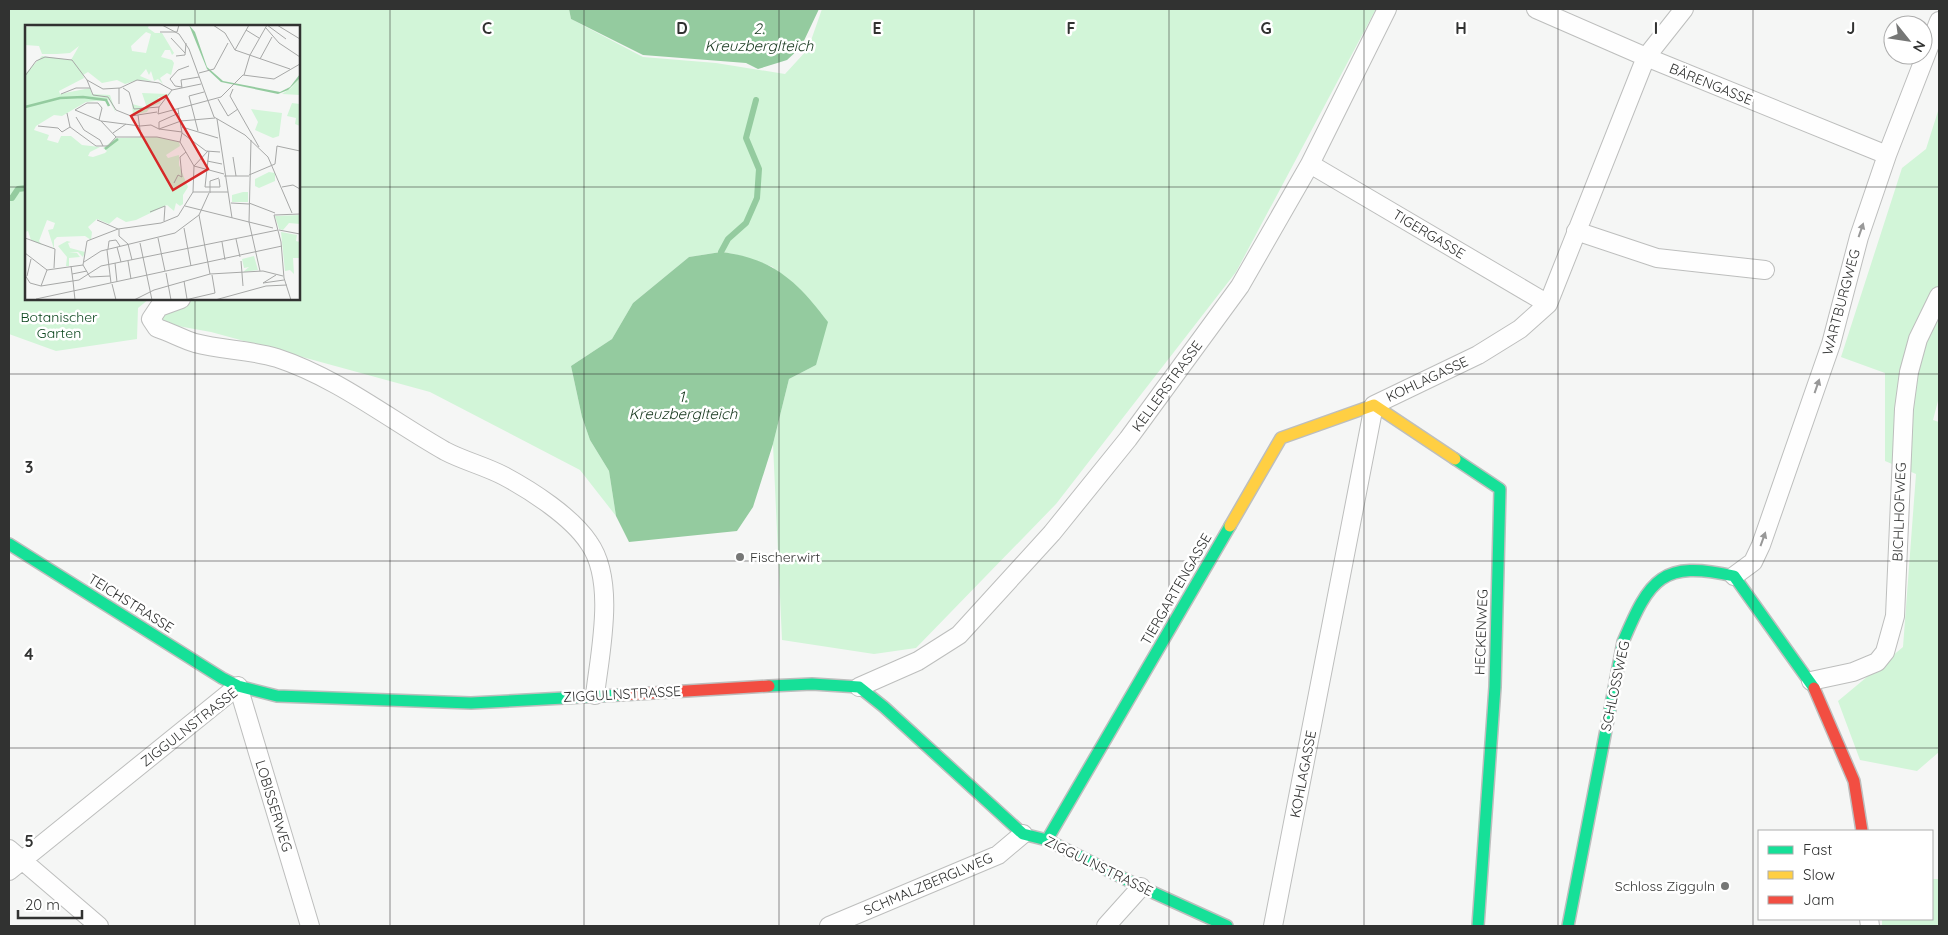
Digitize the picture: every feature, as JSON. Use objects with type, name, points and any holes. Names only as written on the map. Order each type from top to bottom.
[{"type":"street","name":"KELLERSTRASSE","points":[[859,687],[918,662],[959,635],[1052,533],[1128,439],[1240,286],[1310,164],[1387,9]]},
{"type":"street","name":"BÄRENGASSE","points":[[1538,9],[1646,57],[1887,155]]},
{"type":"street","name":"KOHLAGASSE","points":[[1273,926],[1374,404],[1478,355],[1520,329],[1548,304],[1646,57],[1684,9]]},
{"type":"street","name":"WARTBURGWEG","points":[[1734,576],[1753,562],[1761,545],[1831,344],[1859,237],[1887,155],[1939,21]]},
{"type":"street","name":"TIGERGASSE","points":[[1310,164],[1548,304]]},
{"type":"street","points":[[1576,231],[1656,258],[1765,270]]},
{"type":"street","name":"BICHLHOFWEG","points":[[1811,681],[1853,672],[1877,662],[1886,652],[1895,616],[1904,410],[1909,372],[1918,339],[1939,296]]},
{"type":"street","points":[[178,300],[159,307],[151,318],[157,328],[172,332],[194,342],[276,358],[312,372],[448,452],[504,476],[558,511],[590,543],[598,563],[604,587],[601,647],[595,695]]},
{"type":"street","name":"TIERGARTENGASSE","points":[[1047,840],[1281,438],[1374,404]]},
{"type":"street","name":"HECKENWEG","points":[[1374,404],[1500,489],[1495,687],[1478,926]]},
{"type":"street","name":"TEICHSTRASSE","points":[[9,544],[238,686]]},
{"type":"street","name":"SCHLOSSWEG","points":[[1568,926],[1623,642],[1638,607],[1651,587],[1670,574],[1689,569],[1734,576]]},
{"type":"street","points":[[1734,576],[1811,681],[1854,781],[1862,830]]},
{"type":"street","name":"ZIGGULNSTRASSE","points":[[13,860],[238,686],[277,696],[471,704],[595,695],[812,684],[859,687],[884,707],[1022,834],[1047,840],[1141,887],[1227,926]]},
{"type":"street","name":"LOBISSERWEG","points":[[238,686],[310,926]]},
{"type":"street","name":"SCHMALZBERGLWEG","points":[[829,926],[998,855],[1022,834]]},
{"type":"street","points":[[13,860],[99,926]]},
{"type":"street","points":[[1106,926],[1141,887]]},
{"type":"green space","name":"Botanischer Garten","points":[[9,9],[569,9],[571,19],[643,57],[716,63],[785,74],[808,49],[822,9],[1376,9],[1236,272],[1056,504],[916,648],[874,654],[782,640],[773,444],[789,379],[816,365],[773,267],[734,254],[721,252],[689,257],[633,303],[612,339],[571,366],[582,417],[590,440],[609,471],[616,516],[580,470],[430,392],[211,332],[156,322],[162,300],[300,300],[300,25],[25,25],[25,300],[148,300],[138,308],[137,339],[56,351],[9,334]]},
{"type":"green space","points":[[1939,108],[1939,397],[1933,420],[1939,422],[1939,752],[1917,771],[1860,760],[1838,701],[1903,647],[1916,474],[1885,461],[1885,373],[1841,357],[1902,168],[1926,149]]},
{"type":"green space","points":[[1933,879],[1939,879],[1939,926],[1882,926],[1882,920],[1933,920]]},
{"type":"water","name":"2. Kreuzberglteich","points":[[569,9],[819,9],[801,47],[787,60],[758,69],[746,63],[643,55],[571,19]]},
{"type":"water","name":"1. Kreuzberglteich","points":[[721,252],[739,255],[770,266],[795,284],[817,308],[828,322],[816,365],[789,379],[773,444],[753,507],[737,531],[629,542],[616,516],[609,471],[590,440],[582,417],[571,366],[612,339],[633,303],[689,257]]},
{"type":"waterway","points":[[721,252],[728,239],[746,223],[757,198],[759,169],[746,138],[756,100]]},
{"type":"waterway","points":[[9,198],[12,198],[18,189],[25,188]]},
{"type":"traffic: fast","points":[[1455,459],[1500,489],[1495,687],[1478,926]]},
{"type":"traffic: fast","points":[[1047,840],[1230,526]]},
{"type":"traffic: fast","points":[[9,544],[222,678],[238,686],[277,696],[471,703],[620,695]]},
{"type":"traffic: fast","points":[[1568,926],[1623,642],[1642,602],[1651,589],[1662,579],[1674,573],[1690,571],[1734,576],[1814,688]]},
{"type":"traffic: fast","points":[[769,686],[812,684],[859,687],[884,707],[1023,834],[1047,840],[1141,887],[1227,926]]},
{"type":"traffic: slow","points":[[1230,526],[1281,438],[1374,405],[1455,459]]},
{"type":"traffic: jam","points":[[620,695],[769,686]]},
{"type":"traffic: jam","points":[[1814,688],[1854,781],[1862,830]]},
{"type":"place","name":"Fischerwirt","points":[[740,557]]},
{"type":"place","name":"Schloss Zigguln","points":[[1725,886]]}]
